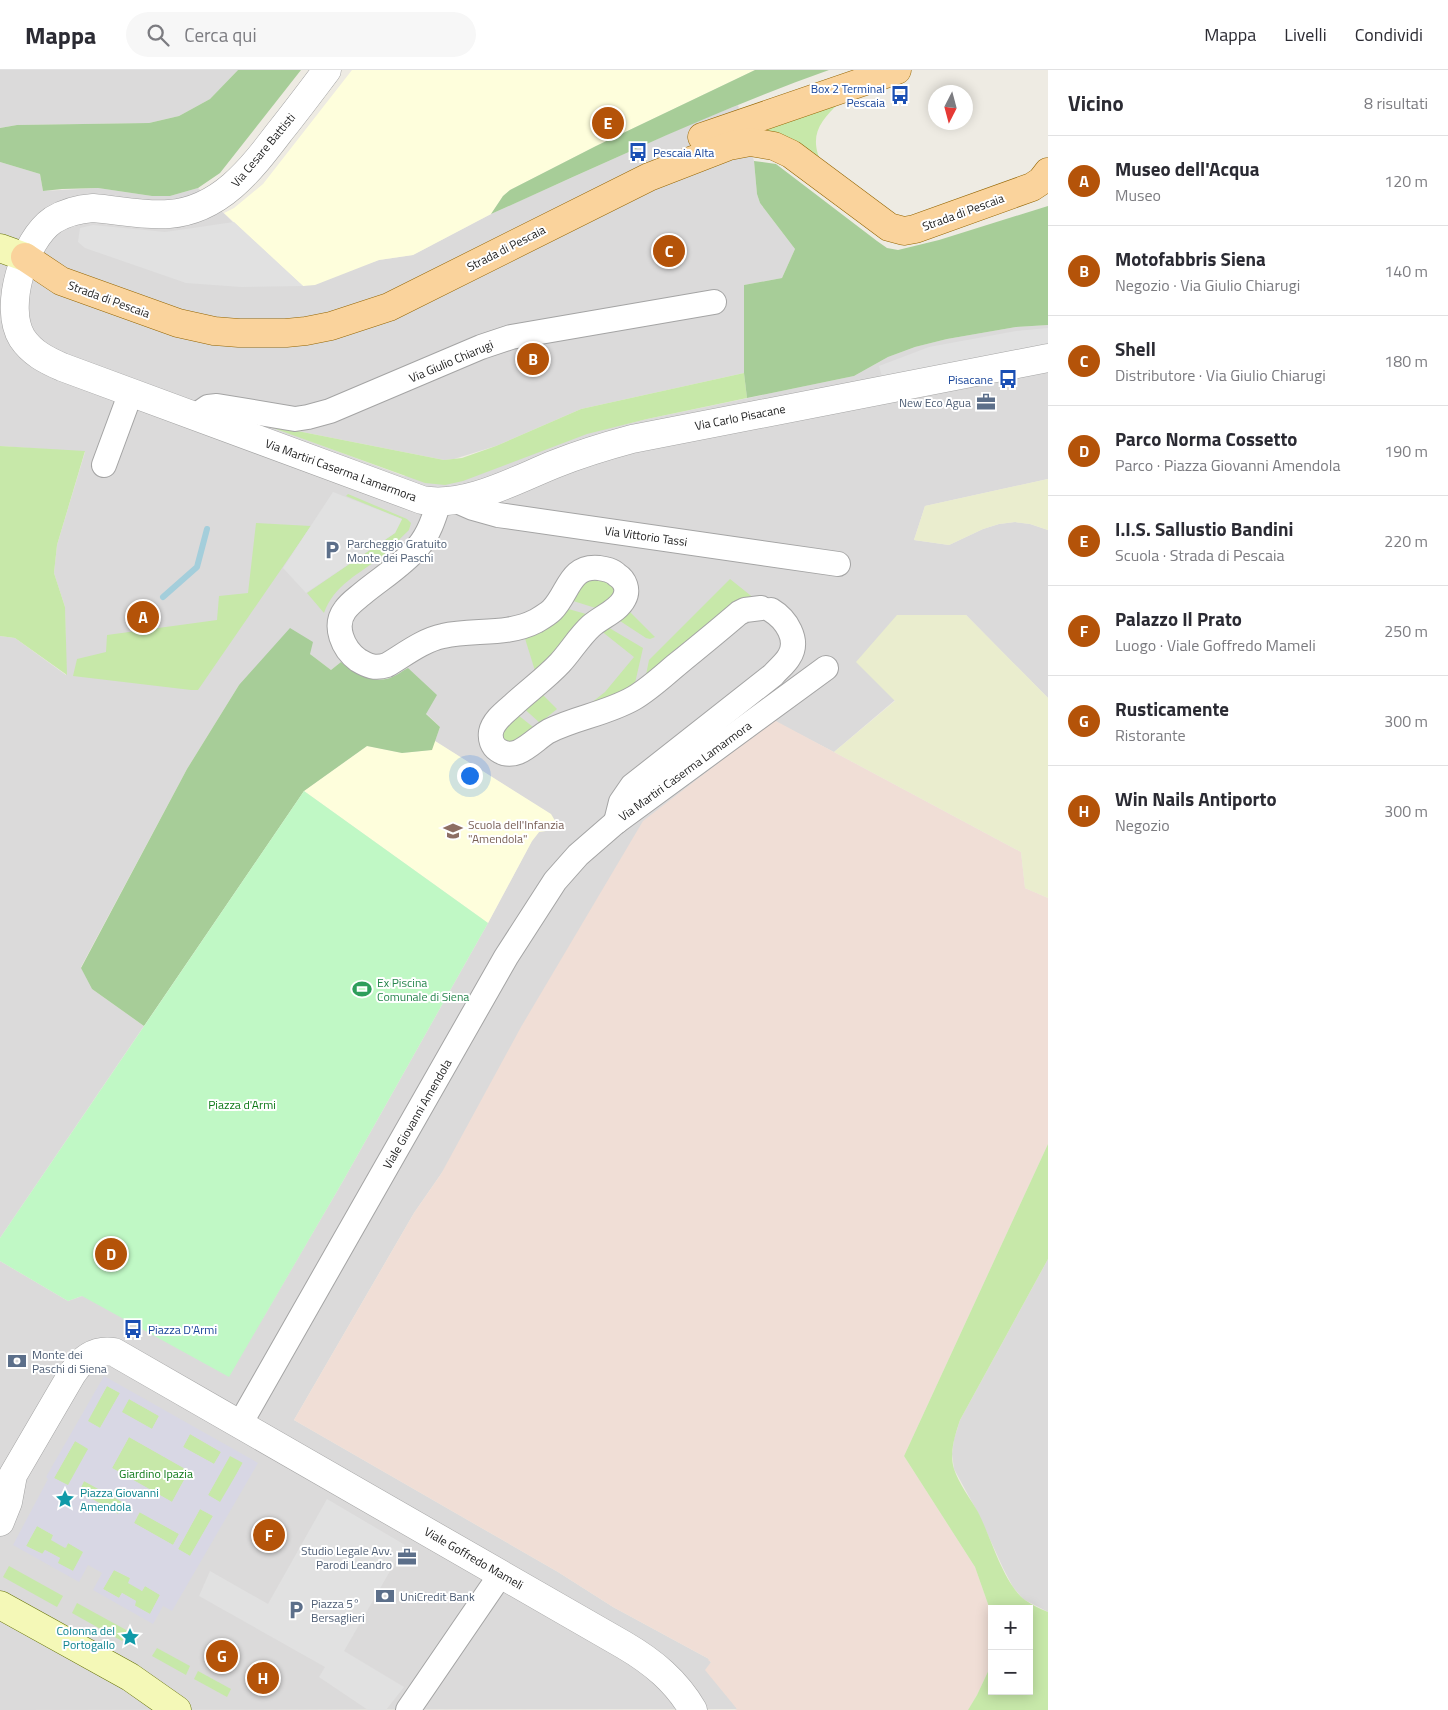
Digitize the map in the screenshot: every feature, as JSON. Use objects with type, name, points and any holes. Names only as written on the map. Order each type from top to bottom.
[{"type":"main road","name":"Strada di Pescaia","points":[[12,252],[74,269],[178,306],[212,313],[278,316],[321,311],[352,302],[395,284],[642,161],[715,132],[896,70]]},
{"type":"main road","name":"Strada di Pescaia","points":[[12,252],[61,282],[178,323],[214,331],[286,333],[331,326],[389,307],[622,190],[682,164],[735,145],[758,142],[783,149],[884,224],[904,231],[915,229],[1032,187],[1041,181],[1048,172]]},
{"type":"main road","points":[[0,1605],[130,1677],[177,1710]]},
{"type":"street","name":"Via Cesare Battisti","points":[[12,252],[68,212],[93,208],[169,214],[197,208],[217,198],[239,180],[266,150],[328,70]]},
{"type":"street","name":"Via Martiri Caserma Lamarmora","points":[[12,252],[15,319],[23,339],[31,349],[48,361],[422,500],[448,501]]},
{"type":"street","name":"Via Giulio Chiarugi","points":[[195,416],[208,407],[217,406],[287,418],[308,417],[345,405],[494,342],[520,335],[714,302]]},
{"type":"street","name":"Via Carlo Pisacane","points":[[448,501],[483,493],[573,456],[632,439],[1048,358]]},
{"type":"street","points":[[104,465],[131,392]]},
{"type":"street","name":"Via Martiri Caserma Lamarmora","points":[[448,501],[417,549],[350,604],[340,618],[342,640],[346,648],[356,659],[369,666],[379,668],[387,665],[436,637],[499,631],[517,628],[536,621],[553,609],[578,572],[587,568],[607,569],[617,574],[626,585],[626,594],[620,606],[588,629],[559,664],[494,724],[490,734],[491,739],[495,747],[504,753],[510,754],[522,750],[553,729],[611,710],[634,698],[739,613],[753,608],[766,609],[782,618],[791,633],[793,646],[790,657],[773,675],[632,786],[621,802],[616,822]]},
{"type":"street","name":"Via Vittorio Tassi","points":[[448,501],[498,515],[838,564]]},
{"type":"street","name":"Via Martiri Caserma Lamarmora","points":[[616,822],[826,668]]},
{"type":"street","name":"Viale Giovanni Amendola","points":[[240,1424],[511,949],[545,895],[566,867],[616,822]]},
{"type":"street","points":[[0,1522],[8,1502],[6,1479],[76,1368],[84,1359],[99,1352],[109,1351],[124,1357],[240,1424]]},
{"type":"street","name":"Viale Goffredo Mameli","points":[[240,1424],[644,1657],[661,1670],[676,1686],[693,1710]]},
{"type":"street","points":[[408,1710],[501,1574]]},
{"type":"shaded area","points":[[0,70],[238,70],[210,99],[179,116],[149,123],[17,125],[0,128]]},
{"type":"shaded area","points":[[352,70],[755,70],[596,146],[510,190],[503,196],[491,214],[413,255],[379,260],[315,285],[303,286],[224,213],[234,208],[263,184]]},
{"type":"shaded area","points":[[738,105],[754,161],[757,194],[760,203],[795,249],[782,278],[744,285],[744,373],[581,409],[496,446],[454,459],[444,460],[267,425],[404,476],[647,419],[854,376],[888,357],[915,347],[947,339],[1016,327],[1048,325],[1048,479],[925,506],[914,540],[949,545],[983,529],[1015,522],[1030,524],[1048,530],[1048,698],[966,615],[895,700],[834,752],[774,721],[414,1213],[294,1420],[558,1572],[613,1607],[709,1659],[737,1709],[0,1710],[0,1261],[68,1301],[82,1296],[263,1318],[343,1181],[532,841],[539,832],[551,830],[550,814],[435,741],[440,727],[390,678],[381,680],[368,678],[354,672],[341,662],[331,670],[310,654],[239,685],[187,769],[81,967],[92,989],[144,1026],[0,1238],[0,636],[15,638],[66,675],[65,607],[54,573],[57,545],[85,452],[0,446],[0,162],[40,174],[43,191],[98,188],[152,196],[170,196],[198,188],[245,234],[303,286],[379,260],[413,255],[491,214],[693,123]]},
{"type":"shaded area","points":[[234,222],[303,286],[241,287],[186,283],[85,248],[78,242],[80,228],[93,225],[165,232]]},
{"type":"shaded area","points":[[1048,328],[1048,346],[883,380],[879,366],[929,347],[1016,331]]},
{"type":"shaded area","points":[[1048,479],[1048,530],[1030,524],[1015,522],[983,529],[949,545],[914,540],[925,506]]},
{"type":"shaded area","name":"Parcheggio Gratuito Monte dei Paschi","points":[[333,492],[402,519],[395,533],[306,593],[283,568]]},
{"type":"shaded area","points":[[897,615],[966,615],[1048,698],[1048,898],[1025,888],[1021,852],[834,752],[895,701],[856,662]]},
{"type":"shaded area","points":[[774,720],[1021,852],[1025,888],[1048,898],[1048,1144],[904,1456],[975,1567],[988,1604],[988,1672],[968,1710],[735,1710],[737,1709],[705,1670],[711,1662],[709,1659],[613,1607],[558,1572],[294,1420],[414,1213],[441,1174],[521,1027],[643,821]]},
{"type":"shaded area","name":"Scuola dell'Infanzia \"Amendola\"","points":[[435,741],[551,814],[560,829],[539,832],[532,841],[488,923],[304,791],[367,746],[402,753],[431,750]]},
{"type":"shaded area","points":[[1048,1259],[1048,1612],[1023,1599],[1013,1587],[978,1513],[954,1469],[952,1454],[960,1420]]},
{"type":"shaded area","name":"Piazza Giovanni Amendola","points":[[104,1376],[258,1463],[172,1611],[163,1606],[153,1624],[93,1590],[102,1573],[97,1570],[88,1565],[79,1582],[13,1545],[48,1479],[46,1477]],"holes":[[[107,1386],[120,1393],[100,1428],[88,1421]],[[129,1399],[159,1416],[152,1429],[122,1412]],[[190,1434],[221,1452],[214,1464],[183,1447]],[[129,1437],[189,1471],[172,1502],[112,1468]],[[75,1441],[88,1449],[68,1485],[54,1478]],[[230,1456],[243,1463],[220,1502],[208,1495]],[[84,1481],[124,1503],[118,1514],[79,1492]],[[200,1509],[213,1516],[190,1556],[178,1549]],[[139,1512],[179,1534],[173,1545],[134,1523]],[[37,1526],[53,1535],[51,1540],[65,1548],[68,1543],[83,1552],[73,1571],[58,1563],[60,1558],[45,1550],[42,1554],[26,1546]],[[114,1570],[130,1578],[128,1583],[142,1591],[145,1586],[160,1595],[150,1614],[135,1606],[136,1601],[122,1593],[119,1598],[103,1589]]]},
{"type":"shaded area","name":"Piazza 5° Bersaglieri","points":[[327,1499],[405,1545],[344,1651],[404,1687],[386,1710],[368,1710],[319,1677],[325,1667],[199,1596],[210,1571],[268,1604]]},
{"type":"green space","points":[[238,70],[301,70],[220,173],[198,188],[170,196],[152,196],[98,188],[43,191],[40,174],[0,162],[0,128],[17,125],[149,123],[179,116],[210,99]]},
{"type":"green space","points":[[755,70],[829,70],[701,120],[491,214],[503,196],[510,190],[596,146]]},
{"type":"green space","points":[[840,102],[827,116],[818,130],[816,145],[822,164],[745,134]]},
{"type":"green space","points":[[754,161],[776,164],[877,241],[887,248],[898,250],[939,240],[1048,206],[1048,325],[1016,327],[947,339],[915,347],[888,357],[854,376],[747,398],[744,373],[744,285],[782,278],[795,249],[760,203],[757,194]]},
{"type":"green space","points":[[744,373],[747,398],[587,434],[463,481],[445,485],[425,483],[262,424],[444,460],[462,458],[496,446],[581,409]]},
{"type":"green space","points":[[0,446],[85,451],[57,545],[54,573],[65,607],[67,675],[15,638],[0,636]]},
{"type":"green space","points":[[348,494],[407,519],[411,523],[409,530],[385,554],[341,587],[328,603],[324,613],[307,593],[395,533],[402,519],[346,496]]},
{"type":"green space","points":[[256,523],[311,526],[198,690],[73,676],[77,659],[106,652],[107,635],[217,620],[219,596],[248,593]]},
{"type":"green space","points":[[595,574],[620,591],[602,610],[570,600],[589,577]]},
{"type":"green space","points":[[730,579],[755,599],[644,685],[649,660]]},
{"type":"green space","points":[[565,608],[593,616],[536,674],[523,632]]},
{"type":"green space","points":[[628,610],[655,637],[646,638],[617,619]]},
{"type":"green space","points":[[606,626],[643,648],[633,692],[577,714],[605,692],[634,657],[600,630]]},
{"type":"green space","points":[[290,628],[313,642],[310,654],[331,670],[341,662],[364,676],[377,680],[392,677],[408,668],[437,695],[426,714],[440,727],[432,750],[402,753],[367,746],[304,791],[144,1026],[92,989],[81,968],[187,769],[239,685]]},
{"type":"green space","points":[[538,690],[557,709],[540,723],[520,705]]},
{"type":"green space","points":[[513,711],[538,731],[523,743],[501,744],[498,725]]},
{"type":"green space","name":"Piazza d'Armi","points":[[304,791],[488,923],[343,1181],[229,1377],[82,1296],[68,1301],[0,1261],[0,1238]]},
{"type":"green space","points":[[1048,1144],[1048,1259],[960,1420],[952,1450],[956,1475],[983,1522],[1010,1583],[1025,1600],[1033,1605],[988,1605],[975,1567],[904,1456]]},
{"type":"green space","points":[[107,1386],[120,1393],[100,1428],[87,1421]]},
{"type":"green space","points":[[129,1399],[159,1416],[152,1429],[121,1412]]},
{"type":"green space","points":[[190,1434],[221,1452],[214,1464],[183,1447]]},
{"type":"green space","name":"Giardino Ipazia","points":[[129,1437],[189,1471],[172,1502],[112,1468]]},
{"type":"green space","points":[[75,1441],[89,1448],[68,1486],[54,1478]]},
{"type":"green space","points":[[230,1455],[243,1462],[221,1503],[208,1495]]},
{"type":"green space","points":[[84,1481],[124,1503],[118,1514],[79,1491]]},
{"type":"green space","points":[[200,1509],[213,1516],[190,1556],[178,1549]]},
{"type":"green space","points":[[140,1512],[179,1534],[173,1545],[134,1523]]},
{"type":"green space","points":[[37,1526],[53,1535],[66,1548],[68,1543],[84,1552],[73,1571],[57,1563],[60,1558],[45,1550],[43,1554],[26,1546]]},
{"type":"green space","points":[[9,1566],[63,1596],[57,1607],[3,1577]]},
{"type":"green space","points":[[114,1570],[130,1578],[142,1591],[145,1586],[160,1595],[150,1614],[134,1605],[136,1601],[122,1593],[119,1598],[103,1589]]},
{"type":"green space","points":[[77,1603],[128,1631],[122,1641],[72,1613]]},
{"type":"green space","points":[[1033,1605],[1048,1612],[1048,1710],[968,1710],[988,1672],[988,1695],[1033,1695]]},
{"type":"green space","points":[[157,1648],[190,1666],[186,1675],[152,1656]]},
{"type":"green space","points":[[198,1671],[231,1689],[227,1697],[194,1679]]},
{"type":"waterway","points":[[163,597],[197,567],[207,529]]},
{"type":"place","name":"Box 2 Terminal Pescaia","points":[[900,95]]},
{"type":"place","name":"I.I.S. Sallustio Bandini","points":[[608,123]]},
{"type":"place","name":"Pescaia Alta","points":[[638,152]]},
{"type":"place","name":"Shell","points":[[669,251]]},
{"type":"place","name":"Motofabbris Siena","points":[[533,359]]},
{"type":"place","name":"Pisacane","points":[[1008,379]]},
{"type":"place","name":"New Eco Agua","points":[[986,402]]},
{"type":"place","name":"Parcheggio Gratuito Monte dei Paschi","points":[[332,550]]},
{"type":"place","name":"Museo dell'Acqua","points":[[143,617]]},
{"type":"place","name":"Scuola dell'Infanzia \"Amendola\"","points":[[453,831]]},
{"type":"place","name":"Ex Piscina Comunale di Siena","points":[[362,989]]},
{"type":"place","name":"Parco Norma Cossetto","points":[[111,1254]]},
{"type":"place","name":"Piazza D'Armi","points":[[133,1329]]},
{"type":"place","name":"Monte dei Paschi di Siena","points":[[17,1361]]},
{"type":"place","name":"Piazza Giovanni Amendola","points":[[65,1499]]},
{"type":"place","name":"Palazzo Il Prato","points":[[269,1535]]},
{"type":"place","name":"Studio Legale Avv. Parodi Leandro","points":[[407,1557]]},
{"type":"place","name":"UniCredit Bank","points":[[385,1596]]},
{"type":"place","name":"Piazza 5° Bersaglieri","points":[[296,1610]]},
{"type":"place","name":"Colonna del Portogallo","points":[[130,1637]]},
{"type":"place","name":"Rusticamente","points":[[222,1656]]},
{"type":"place","name":"Win Nails Antiporto","points":[[263,1678]]}]
